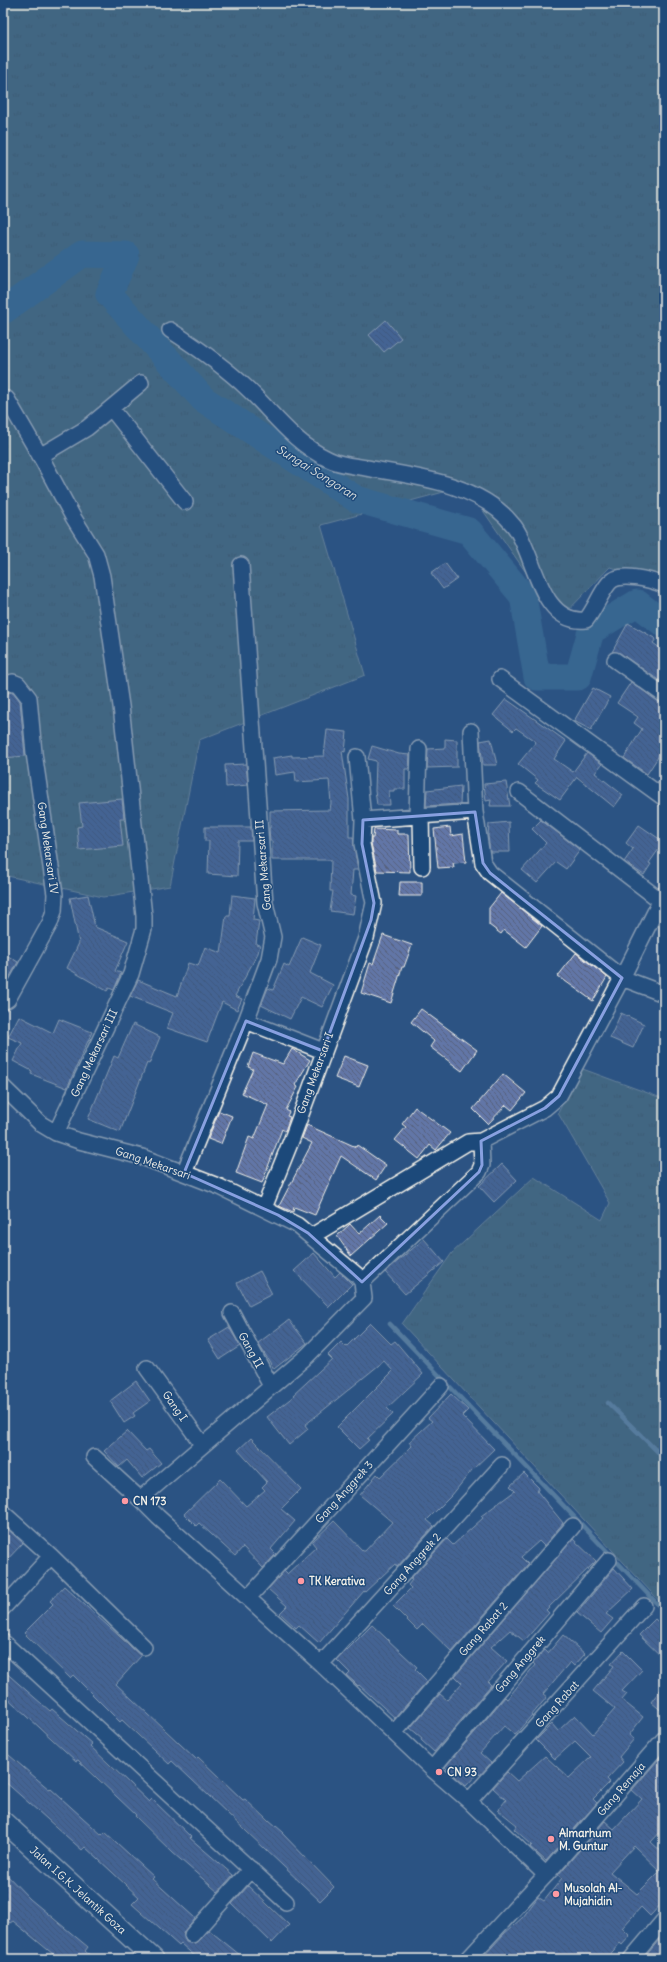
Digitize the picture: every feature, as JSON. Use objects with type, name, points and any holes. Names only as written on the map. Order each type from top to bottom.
[{"type":"street","points":[[170,330],[230,373],[250,391],[280,423],[312,451],[330,460],[449,484],[501,511],[515,528],[546,596],[559,613],[570,619],[577,621],[586,620],[611,581],[622,576],[654,581],[664,585]]},
{"type":"street","points":[[40,456],[87,428],[141,383]]},
{"type":"street","name":"Gang Mekarsari III","points":[[7,399],[73,517],[96,554],[102,576],[122,706],[144,916],[144,929],[131,974],[56,1133]]},
{"type":"street","points":[[111,408],[185,502]]},
{"type":"street","name":"Gang Mekarsari II","points":[[184,1173],[246,1021],[269,959],[272,938],[265,903],[241,564]]},
{"type":"street","points":[[615,660],[664,695]]},
{"type":"street","points":[[500,679],[664,798]]},
{"type":"street","name":"Gang Mekarsari IV","points":[[3,685],[13,682],[18,684],[29,698],[34,753],[55,894],[54,911],[50,923],[8,999],[3,1002]]},
{"type":"street","points":[[471,731],[475,812],[483,863],[490,873],[622,978],[664,994]]},
{"type":"street","points":[[419,749],[419,816],[422,867]]},
{"type":"street","name":"Gang Mekarsari I","points":[[264,1208],[293,1136],[323,1051],[366,938],[374,903],[362,844],[363,820],[357,757]]},
{"type":"street","points":[[310,1235],[468,1142],[481,1141],[546,1108],[559,1096],[622,978],[662,897],[519,792]]},
{"type":"street","points":[[363,820],[475,812]]},
{"type":"street","points":[[246,1021],[323,1051]]},
{"type":"street","name":"Gang Mekarsari","points":[[3,1087],[41,1124],[56,1133],[79,1141],[142,1157],[184,1173],[264,1208],[297,1225],[354,1271],[362,1282]]},
{"type":"street","points":[[140,1499],[202,1444],[307,1356],[356,1307],[364,1298],[362,1282],[478,1172],[482,1165],[481,1141]]},
{"type":"street","name":"Gang II","points":[[232,1313],[271,1386]]},
{"type":"street","name":"Gang I","points":[[148,1368],[202,1444]]},
{"type":"street","name":"Gang Anggrek 3","points":[[248,1598],[440,1386]]},
{"type":"street","points":[[94,1457],[158,1517],[321,1664],[432,1769],[469,1801],[546,1875]]},
{"type":"street","name":"Gang Anggrek 2","points":[[321,1664],[502,1465]]},
{"type":"street","points":[[3,1513],[51,1556],[144,1647]]},
{"type":"street","name":"Gang Rabat 2","points":[[394,1733],[573,1526]]},
{"type":"street","points":[[3,1608],[51,1556]]},
{"type":"street","name":"Gang Anggrek","points":[[432,1769],[609,1560]]},
{"type":"street","name":"Gang Rabat","points":[[469,1801],[644,1606]]},
{"type":"street","points":[[3,1642],[286,1902]]},
{"type":"street","name":"Gang Remaja","points":[[468,1959],[546,1875],[664,1739]]},
{"type":"street","name":"Jalan I.G.K. Jelantik Goza","points":[[3,1821],[154,1959]]},
{"type":"street","points":[[192,1935],[251,1869]]},
{"type":"street","points":[[631,1959],[664,1920]]},
{"type":"highlighted area","points":[[475,812],[483,863],[490,873],[622,978],[559,1096],[545,1108],[481,1141],[482,1165],[479,1172],[362,1282],[308,1233],[278,1215],[184,1173],[246,1021],[323,1051],[371,920],[374,903],[362,844],[363,820]]},
{"type":"green space","points":[[3,3],[664,3],[664,585],[610,567],[559,620],[466,486],[321,525],[365,675],[199,740],[170,886],[103,897],[3,875]]},
{"type":"green space","points":[[580,1068],[664,1099],[664,1606],[402,1324],[452,1253],[534,1177],[602,1220],[610,1203],[558,1113]]},
{"type":"building","points":[[386,320],[401,338],[384,352],[369,335]]},
{"type":"building","points":[[445,563],[457,579],[443,589],[431,573]]},
{"type":"building","points":[[628,623],[656,639],[653,643],[664,651],[664,684],[620,653],[612,652]]},
{"type":"building","points":[[631,682],[664,704],[664,757],[660,754],[647,774],[624,758],[642,729],[634,723],[638,717],[617,703]]},
{"type":"building","points":[[593,688],[610,697],[591,730],[574,721]]},
{"type":"building","points":[[13,692],[20,701],[25,756],[3,758],[3,694]]},
{"type":"building","points":[[506,699],[566,741],[554,759],[573,772],[587,753],[602,764],[595,773],[623,795],[614,807],[577,777],[560,800],[535,783],[538,780],[518,764],[536,742],[516,728],[513,731],[493,715]]},
{"type":"building","points":[[327,730],[347,732],[345,752],[342,751],[349,799],[349,837],[353,837],[358,870],[353,870],[351,895],[356,896],[353,914],[330,911],[333,891],[330,891],[331,860],[272,860],[272,841],[270,841],[269,828],[270,811],[330,810],[331,803],[329,780],[296,782],[295,772],[275,775],[273,758],[292,755],[292,757],[324,756]]},
{"type":"building","points":[[445,739],[457,740],[457,767],[427,768],[428,749],[445,748]]},
{"type":"building","points":[[491,739],[497,765],[483,765],[480,741]]},
{"type":"building","points":[[372,746],[399,754],[410,755],[409,769],[405,769],[405,789],[394,789],[394,791],[389,791],[390,805],[377,805],[375,791],[376,761],[368,759]]},
{"type":"building","points":[[246,764],[248,785],[226,787],[225,765]]},
{"type":"building","points":[[506,782],[510,806],[490,806],[491,800],[486,801],[484,784]]},
{"type":"building","points":[[461,786],[460,804],[426,806],[427,790]]},
{"type":"building","points":[[122,799],[124,819],[120,819],[123,846],[79,850],[77,827],[82,826],[79,803]]},
{"type":"building","points":[[541,820],[580,850],[566,869],[556,862],[537,883],[522,870],[546,843],[532,829]]},
{"type":"building","points":[[509,822],[510,852],[490,852],[488,836],[489,824]]},
{"type":"building","points":[[639,825],[664,842],[649,863],[651,864],[644,875],[624,862],[633,849],[626,843]]},
{"type":"building","points":[[205,827],[251,827],[252,841],[238,841],[237,876],[208,874],[209,841],[205,841]]},
{"type":"building","points":[[450,827],[451,836],[463,834],[466,862],[453,863],[454,867],[438,868],[434,829]]},
{"type":"building","points":[[374,829],[397,830],[397,834],[409,834],[410,872],[377,871],[371,843]]},
{"type":"building","points":[[400,882],[422,882],[422,896],[399,896]]},
{"type":"building","points":[[501,893],[542,926],[526,947],[504,930],[501,934],[489,925],[489,908]]},
{"type":"building","points":[[88,895],[95,927],[128,941],[115,971],[121,973],[114,990],[109,988],[107,991],[67,968],[79,943],[70,898]]},
{"type":"building","points":[[232,895],[255,898],[253,920],[259,921],[256,944],[260,945],[258,953],[235,996],[242,999],[237,1010],[222,1002],[207,1042],[167,1028],[173,1013],[130,996],[138,980],[177,996],[188,963],[198,966],[205,947],[221,953],[226,916],[230,916]]},
{"type":"building","points":[[383,935],[412,945],[404,967],[402,967],[391,1003],[361,993],[370,963],[373,964]]},
{"type":"building","points":[[302,937],[321,945],[310,973],[333,985],[322,1007],[301,997],[290,1019],[261,1005],[268,988],[273,990],[284,964],[289,967]]},
{"type":"building","points":[[3,953],[18,962],[3,989]]},
{"type":"building","points":[[576,953],[607,977],[593,1001],[558,976]]},
{"type":"building","points":[[421,1009],[477,1050],[462,1071],[430,1047],[434,1041],[411,1022]]},
{"type":"building","points":[[621,1013],[644,1024],[633,1048],[610,1038]]},
{"type":"building","points":[[19,1016],[53,1033],[59,1019],[92,1032],[67,1088],[31,1074],[32,1071],[13,1061],[22,1043],[8,1037]]},
{"type":"building","points":[[133,1024],[160,1037],[149,1064],[147,1063],[120,1132],[88,1119],[114,1056],[118,1058]]},
{"type":"building","points":[[292,1049],[310,1060],[295,1085],[298,1087],[286,1110],[289,1112],[287,1116],[290,1117],[285,1131],[282,1129],[262,1183],[236,1173],[249,1137],[254,1139],[268,1105],[242,1093],[253,1069],[248,1067],[253,1053],[283,1064]]},
{"type":"building","points":[[344,1056],[368,1065],[359,1087],[335,1078]]},
{"type":"building","points":[[503,1074],[526,1093],[512,1110],[506,1105],[488,1124],[473,1109]]},
{"type":"building","points":[[415,1107],[450,1133],[436,1150],[430,1145],[419,1159],[395,1140],[406,1127],[402,1124]]},
{"type":"building","points":[[219,1111],[232,1116],[221,1144],[208,1139]]},
{"type":"building","points":[[307,1125],[356,1147],[357,1145],[386,1165],[376,1180],[341,1156],[315,1215],[294,1207],[293,1212],[279,1206],[312,1143],[302,1138]]},
{"type":"building","points":[[502,1164],[517,1180],[494,1202],[479,1186]]},
{"type":"building","points":[[380,1215],[388,1223],[351,1256],[337,1236],[350,1224],[359,1234]]},
{"type":"building","points":[[424,1239],[444,1262],[405,1294],[385,1272]]},
{"type":"building","points":[[314,1253],[335,1277],[340,1272],[352,1284],[329,1307],[294,1271]]},
{"type":"building","points":[[260,1271],[272,1294],[249,1306],[237,1283]]},
{"type":"building","points":[[289,1320],[307,1343],[274,1369],[258,1343]]},
{"type":"building","points":[[370,1323],[391,1344],[395,1341],[423,1374],[387,1408],[393,1414],[367,1439],[369,1440],[359,1449],[337,1427],[393,1371],[384,1361],[305,1425],[308,1429],[289,1445],[267,1417],[294,1396],[293,1395],[332,1359],[328,1355],[341,1342],[346,1347]]},
{"type":"building","points":[[229,1327],[240,1346],[220,1359],[208,1340]]},
{"type":"building","points":[[136,1381],[150,1401],[133,1413],[135,1416],[124,1423],[110,1401]]},
{"type":"building","points":[[451,1394],[468,1410],[462,1416],[494,1449],[472,1470],[452,1495],[427,1520],[434,1526],[397,1567],[395,1564],[365,1592],[364,1591],[319,1643],[299,1625],[296,1628],[280,1613],[287,1606],[268,1589],[284,1571],[287,1574],[316,1547],[312,1542],[334,1521],[363,1551],[365,1551],[392,1522],[360,1495],[377,1474],[380,1477],[412,1446],[409,1442],[432,1421],[428,1418]]},
{"type":"building","points":[[127,1431],[146,1451],[149,1449],[161,1463],[142,1478],[127,1460],[119,1467],[104,1451]]},
{"type":"building","points":[[251,1438],[301,1489],[281,1509],[295,1521],[271,1549],[276,1554],[263,1568],[243,1547],[235,1556],[199,1523],[196,1526],[184,1514],[220,1479],[246,1506],[265,1490],[262,1487],[267,1482],[238,1450]]},
{"type":"building","points":[[524,1473],[539,1488],[537,1491],[563,1523],[544,1546],[539,1541],[521,1557],[528,1564],[452,1652],[423,1624],[417,1630],[393,1606],[411,1588],[408,1585],[412,1580],[410,1579],[447,1539],[453,1545],[483,1518],[481,1516],[515,1491],[510,1486]]},
{"type":"building","points":[[3,1525],[23,1543],[3,1564]]},
{"type":"building","points":[[573,1539],[596,1561],[546,1610],[549,1613],[524,1641],[510,1630],[491,1647],[507,1661],[488,1682],[491,1685],[434,1752],[421,1740],[422,1738],[410,1728],[440,1694],[447,1700],[462,1683],[455,1676]]},
{"type":"building","points":[[614,1568],[633,1589],[606,1614],[613,1619],[601,1633],[577,1613]]},
{"type":"building","points":[[64,1586],[141,1656],[116,1684],[196,1759],[198,1757],[243,1800],[245,1799],[268,1821],[269,1820],[283,1832],[282,1833],[334,1887],[320,1901],[172,1761],[169,1764],[122,1720],[120,1722],[73,1675],[70,1678],[24,1633],[53,1604],[50,1601]]},
{"type":"building","points":[[655,1619],[664,1627],[664,1659],[639,1635]]},
{"type":"building","points":[[372,1625],[417,1667],[415,1669],[427,1681],[395,1718],[347,1676],[350,1673],[337,1660]]},
{"type":"building","points":[[563,1635],[585,1654],[574,1666],[570,1662],[543,1694],[547,1697],[515,1735],[504,1726],[480,1753],[491,1763],[480,1775],[478,1773],[466,1786],[445,1767],[505,1697],[507,1699],[535,1665],[533,1663],[545,1650],[548,1653]]},
{"type":"building","points":[[623,1651],[642,1670],[622,1691],[627,1694],[622,1700],[643,1717],[629,1735],[634,1739],[619,1757],[623,1762],[607,1779],[610,1782],[593,1799],[597,1803],[546,1861],[530,1847],[532,1845],[514,1829],[517,1825],[498,1810],[506,1800],[493,1788],[507,1772],[517,1781],[545,1756],[569,1778],[591,1757],[575,1741],[555,1759],[536,1740],[552,1724],[558,1731],[575,1715],[593,1734],[615,1709],[593,1691],[614,1666],[611,1664]]},
{"type":"building","points":[[3,1670],[50,1711],[52,1709],[92,1744],[90,1746],[149,1802],[152,1799],[191,1837],[190,1838],[233,1875],[218,1892],[173,1853],[135,1816],[136,1815],[78,1760],[76,1761],[3,1694]]},
{"type":"building","points":[[664,1685],[664,1713],[651,1702]]},
{"type":"building","points":[[3,1750],[50,1790],[51,1789],[102,1835],[105,1832],[154,1877],[152,1879],[195,1918],[183,1933],[186,1942],[195,1943],[209,1930],[245,1959],[198,1959],[181,1944],[179,1946],[132,1904],[139,1897],[85,1847],[82,1850],[3,1780]]},
{"type":"building","points":[[664,1753],[664,1828],[651,1842],[664,1854],[664,1901],[650,1916],[641,1907],[622,1928],[630,1936],[622,1945],[620,1943],[606,1959],[481,1959],[504,1934],[523,1917],[538,1897],[544,1901],[562,1878],[558,1875],[605,1821],[614,1829],[642,1799],[632,1790]],"holes":[[[634,1846],[660,1871],[637,1894],[610,1872]]]},
{"type":"building","points":[[3,1871],[30,1899],[88,1947],[85,1951],[94,1959],[59,1959],[13,1921],[10,1923],[3,1917]]},
{"type":"building","points":[[248,1886],[289,1925],[272,1943],[232,1904]]},
{"type":"building","points":[[664,1934],[664,1959],[643,1959]]},
{"type":"waterway","name":"Sungai Songoran","points":[[3,311],[82,254],[126,255],[109,294],[203,399],[356,499],[469,531],[523,596],[537,677],[578,677],[591,631],[637,603],[664,624]]},
{"type":"waterway","points":[[390,1324],[664,1611]]},
{"type":"waterway","points":[[608,1403],[664,1458]]},
{"type":"place","name":"CN 173","points":[[125,1501]]},
{"type":"place","name":"TK Kerativa","points":[[301,1581]]},
{"type":"place","name":"CN 93","points":[[439,1772]]},
{"type":"place","name":"Almarhum M. Guntur","points":[[551,1839]]},
{"type":"place","name":"Musolah Al- Mujahidin","points":[[556,1894]]}]
